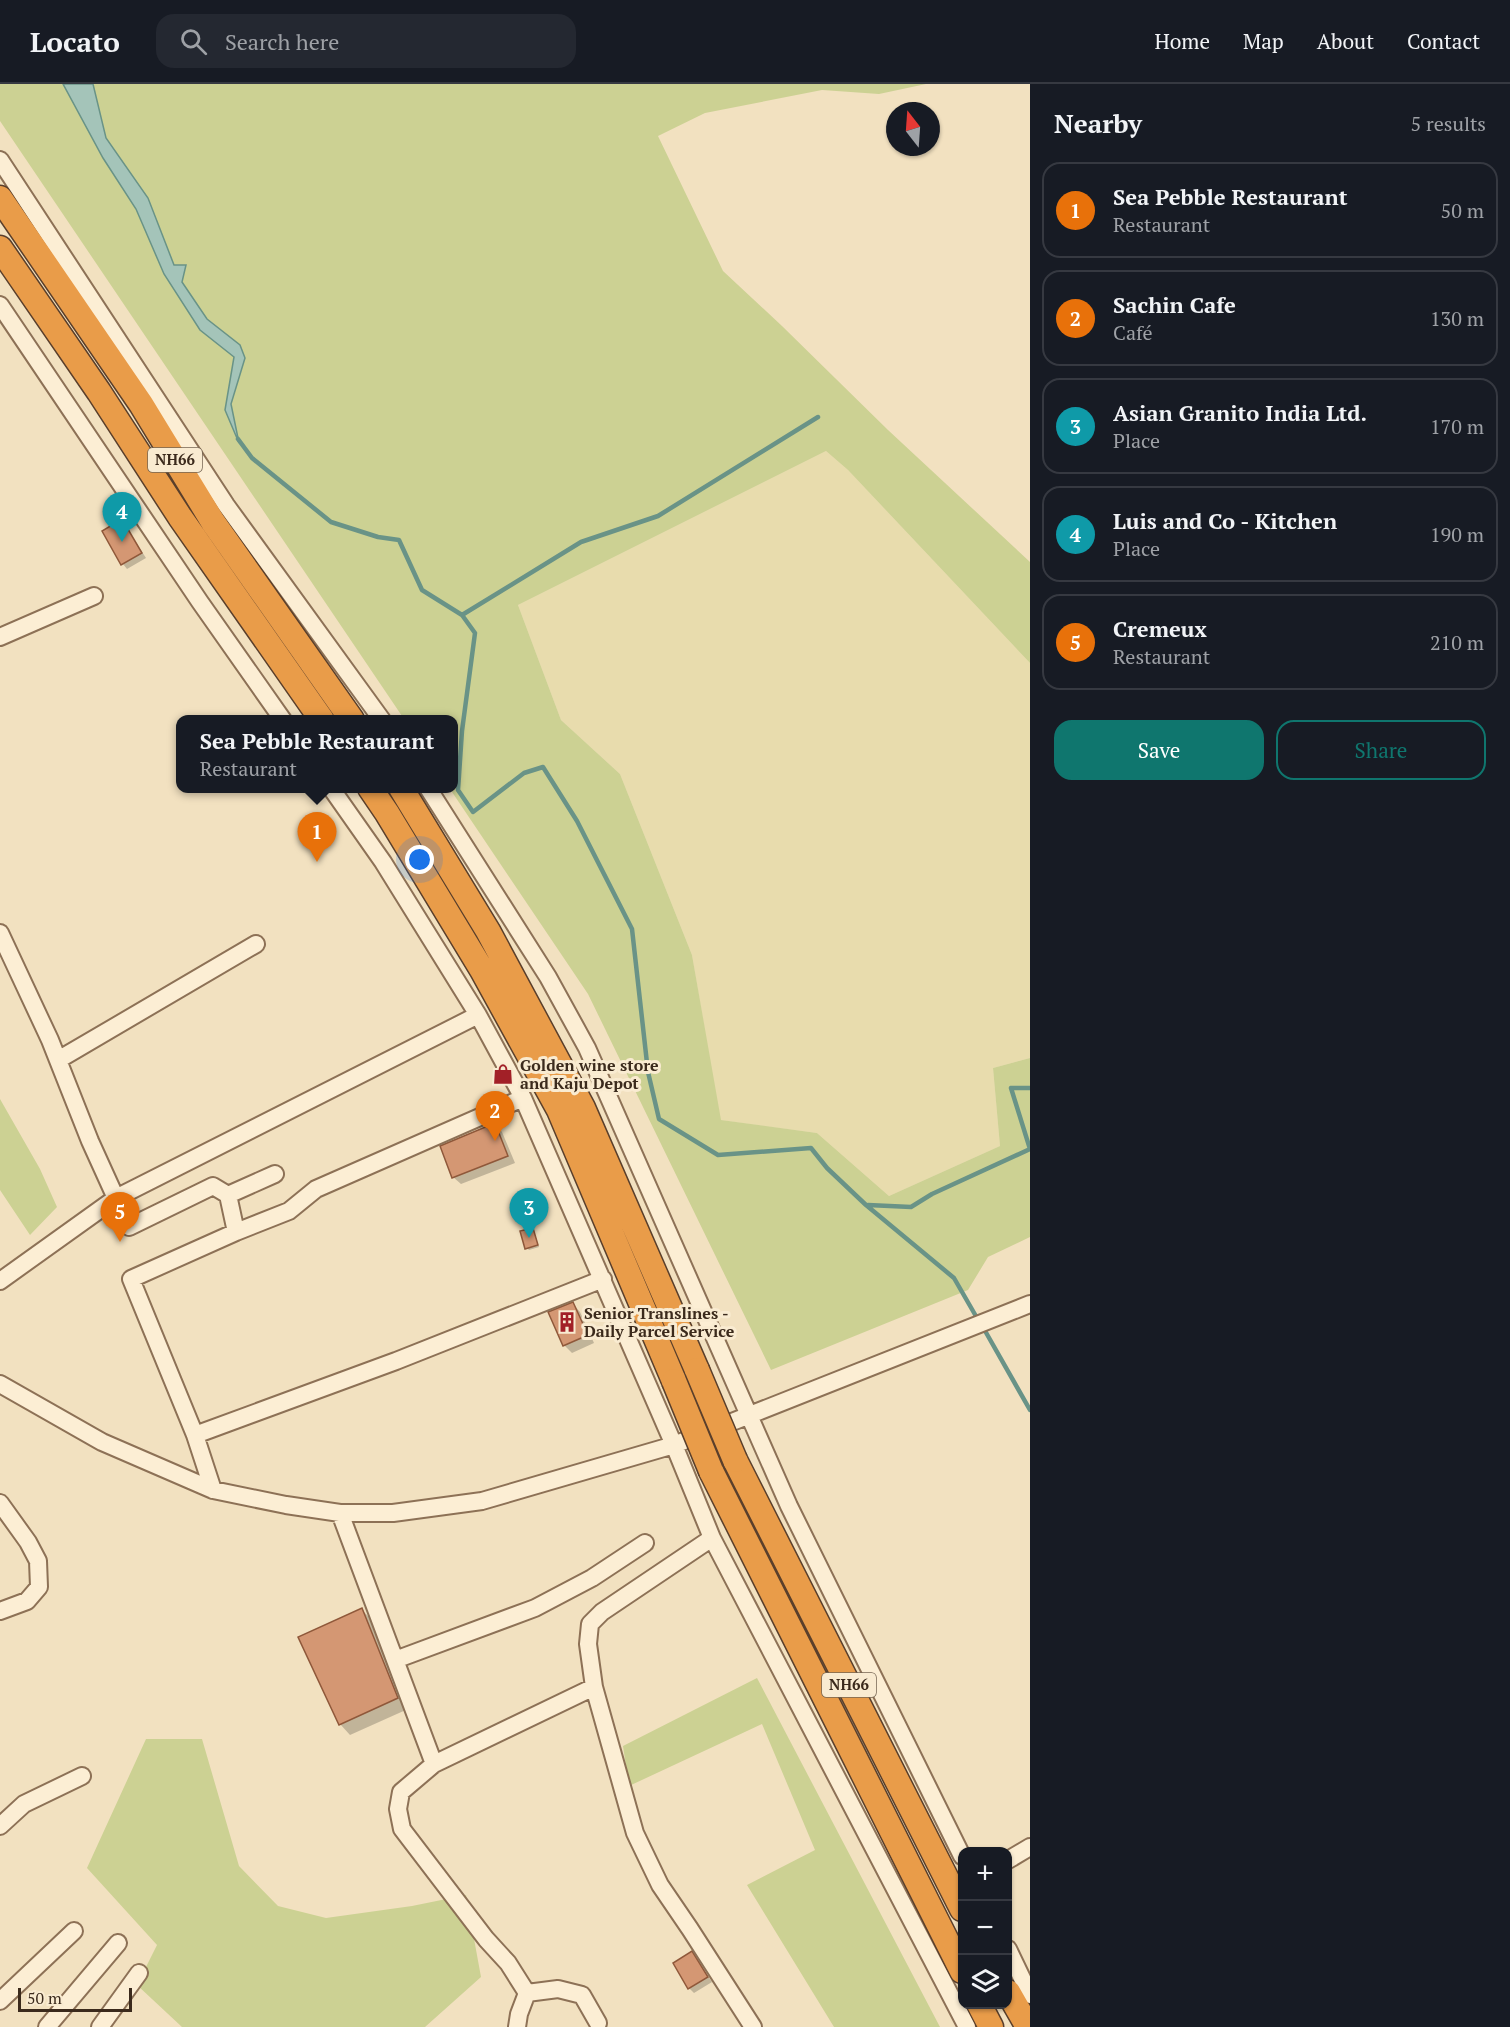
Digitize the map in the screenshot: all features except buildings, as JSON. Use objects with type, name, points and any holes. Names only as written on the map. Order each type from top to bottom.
[{"type":"highway","name":"NH66","points":[[0,198],[141,404],[213,522],[348,715]]},
{"type":"highway","name":"NH66","points":[[0,248],[99,392],[180,517],[319,715]]},
{"type":"highway","name":"NH66","points":[[373,793],[482,970],[559,1110],[711,1472],[958,1961]]},
{"type":"highway","name":"NH66","points":[[403,793],[488,931],[583,1108],[735,1460],[958,1901]]},
{"type":"highway","points":[[1012,1999],[1028,2027]]},
{"type":"highway","points":[[982,2009],[991,2027]]},
{"type":"street","points":[[0,160],[226,505],[378,715]]},
{"type":"street","points":[[0,305],[193,592],[279,715]]},
{"type":"street","points":[[0,637],[93,596]]},
{"type":"street","points":[[334,793],[383,862],[478,1015],[523,1098],[674,1444],[712,1538],[967,2027]]},
{"type":"street","points":[[431,793],[548,977],[587,1048],[789,1506],[959,1847]]},
{"type":"street","points":[[0,933],[58,1060],[90,1141],[129,1227],[213,1186],[228,1195],[236,1232]]},
{"type":"street","points":[[58,1060],[256,944]]},
{"type":"street","points":[[0,1281],[116,1198],[478,1015]]},
{"type":"street","points":[[213,1490],[195,1435],[130,1279],[289,1211],[316,1189],[523,1098]]},
{"type":"street","points":[[228,1195],[275,1174]]},
{"type":"street","points":[[195,1435],[396,1361],[603,1279]]},
{"type":"street","points":[[0,1384],[102,1442],[213,1490],[340,1513],[393,1513],[482,1500],[674,1444],[1030,1304]]},
{"type":"street","points":[[0,1503],[28,1542],[38,1561],[39,1587],[27,1601],[0,1611]]},
{"type":"street","points":[[340,1513],[434,1764]]},
{"type":"street","points":[[712,1538],[602,1612],[590,1624],[588,1644],[594,1687],[635,1833],[660,1885],[753,2027]]},
{"type":"street","points":[[395,1660],[535,1608],[591,1578],[645,1543]]},
{"type":"street","points":[[527,1993],[508,1963],[486,1939],[402,1828],[398,1809],[400,1792],[434,1764],[594,1687]]},
{"type":"street","points":[[0,1826],[24,1804],[82,1776]]},
{"type":"street","points":[[1012,1858],[1030,1847]]},
{"type":"street","points":[[0,2001],[74,1931]]},
{"type":"street","points":[[47,2027],[118,1943]]},
{"type":"street","points":[[1011,1955],[1030,1995]]},
{"type":"street","points":[[100,2027],[139,1973]]},
{"type":"street","points":[[527,1993],[558,1989],[582,1995],[598,2023]]},
{"type":"street","points":[[517,2027],[527,1993]]},
{"type":"shaded area","points":[[826,451],[848,470],[1030,663],[1030,1058],[993,1068],[1000,1146],[889,1196],[817,1133],[720,1120],[692,955],[620,774],[561,720],[518,605]]},
{"type":"green space","points":[[0,84],[926,84],[879,94],[822,90],[705,113],[658,136],[723,271],[888,430],[1030,562],[1030,663],[848,470],[826,451],[518,605],[561,720],[620,774],[692,955],[721,1120],[817,1133],[889,1196],[1000,1146],[993,1068],[1030,1058],[1030,1237],[988,1257],[968,1290],[771,1370],[588,994],[453,793],[458,793],[458,715],[401,715],[0,121]]},
{"type":"green space","points":[[0,1099],[40,1169],[57,1207],[30,1235],[0,1190]]},
{"type":"green space","points":[[757,1678],[940,2027],[834,2027],[747,1885],[815,1850],[762,1724],[629,1786],[623,1746]]},
{"type":"green space","points":[[146,1739],[202,1739],[239,1866],[278,1906],[326,1918],[412,1906],[466,1895],[481,1977],[425,2027],[182,2027],[137,1985],[157,1945],[87,1868]]},
{"type":"water","points":[[63,84],[93,84],[106,138],[148,198],[174,265],[186,265],[182,282],[207,319],[240,345],[245,358],[231,404],[239,443],[225,410],[234,357],[200,330],[164,274],[136,209],[103,158]]},
{"type":"waterway","points":[[462,615],[581,542],[658,516],[818,417]]},
{"type":"waterway","points":[[238,439],[252,458],[331,522],[378,537],[399,540],[422,590],[462,615],[475,633],[462,731],[458,790],[473,812],[524,773],[543,767],[577,821],[632,929],[648,1072],[659,1119],[718,1155],[811,1148],[827,1168],[866,1205],[954,1278],[977,1318]]},
{"type":"waterway","points":[[868,1205],[911,1207],[932,1194],[1030,1149],[1011,1088],[1030,1088]]},
{"type":"waterway","points":[[984,1329],[1030,1410]]},
{"type":"place","name":"Luis and Co - Kitchen","points":[[122,542]]},
{"type":"place","name":"Sea Pebble Restaurant","points":[[317,862]]},
{"type":"place","name":"Golden wine store and Kaju Depot","points":[[503,1074]]},
{"type":"place","name":"Sachin Cafe","points":[[495,1141]]},
{"type":"place","name":"Asian Granito India Ltd.","points":[[529,1238]]},
{"type":"place","name":"Cremeux","points":[[120,1242]]},
{"type":"place","name":"Senior Translines - Daily Parcel Service","points":[[567,1322]]}]
